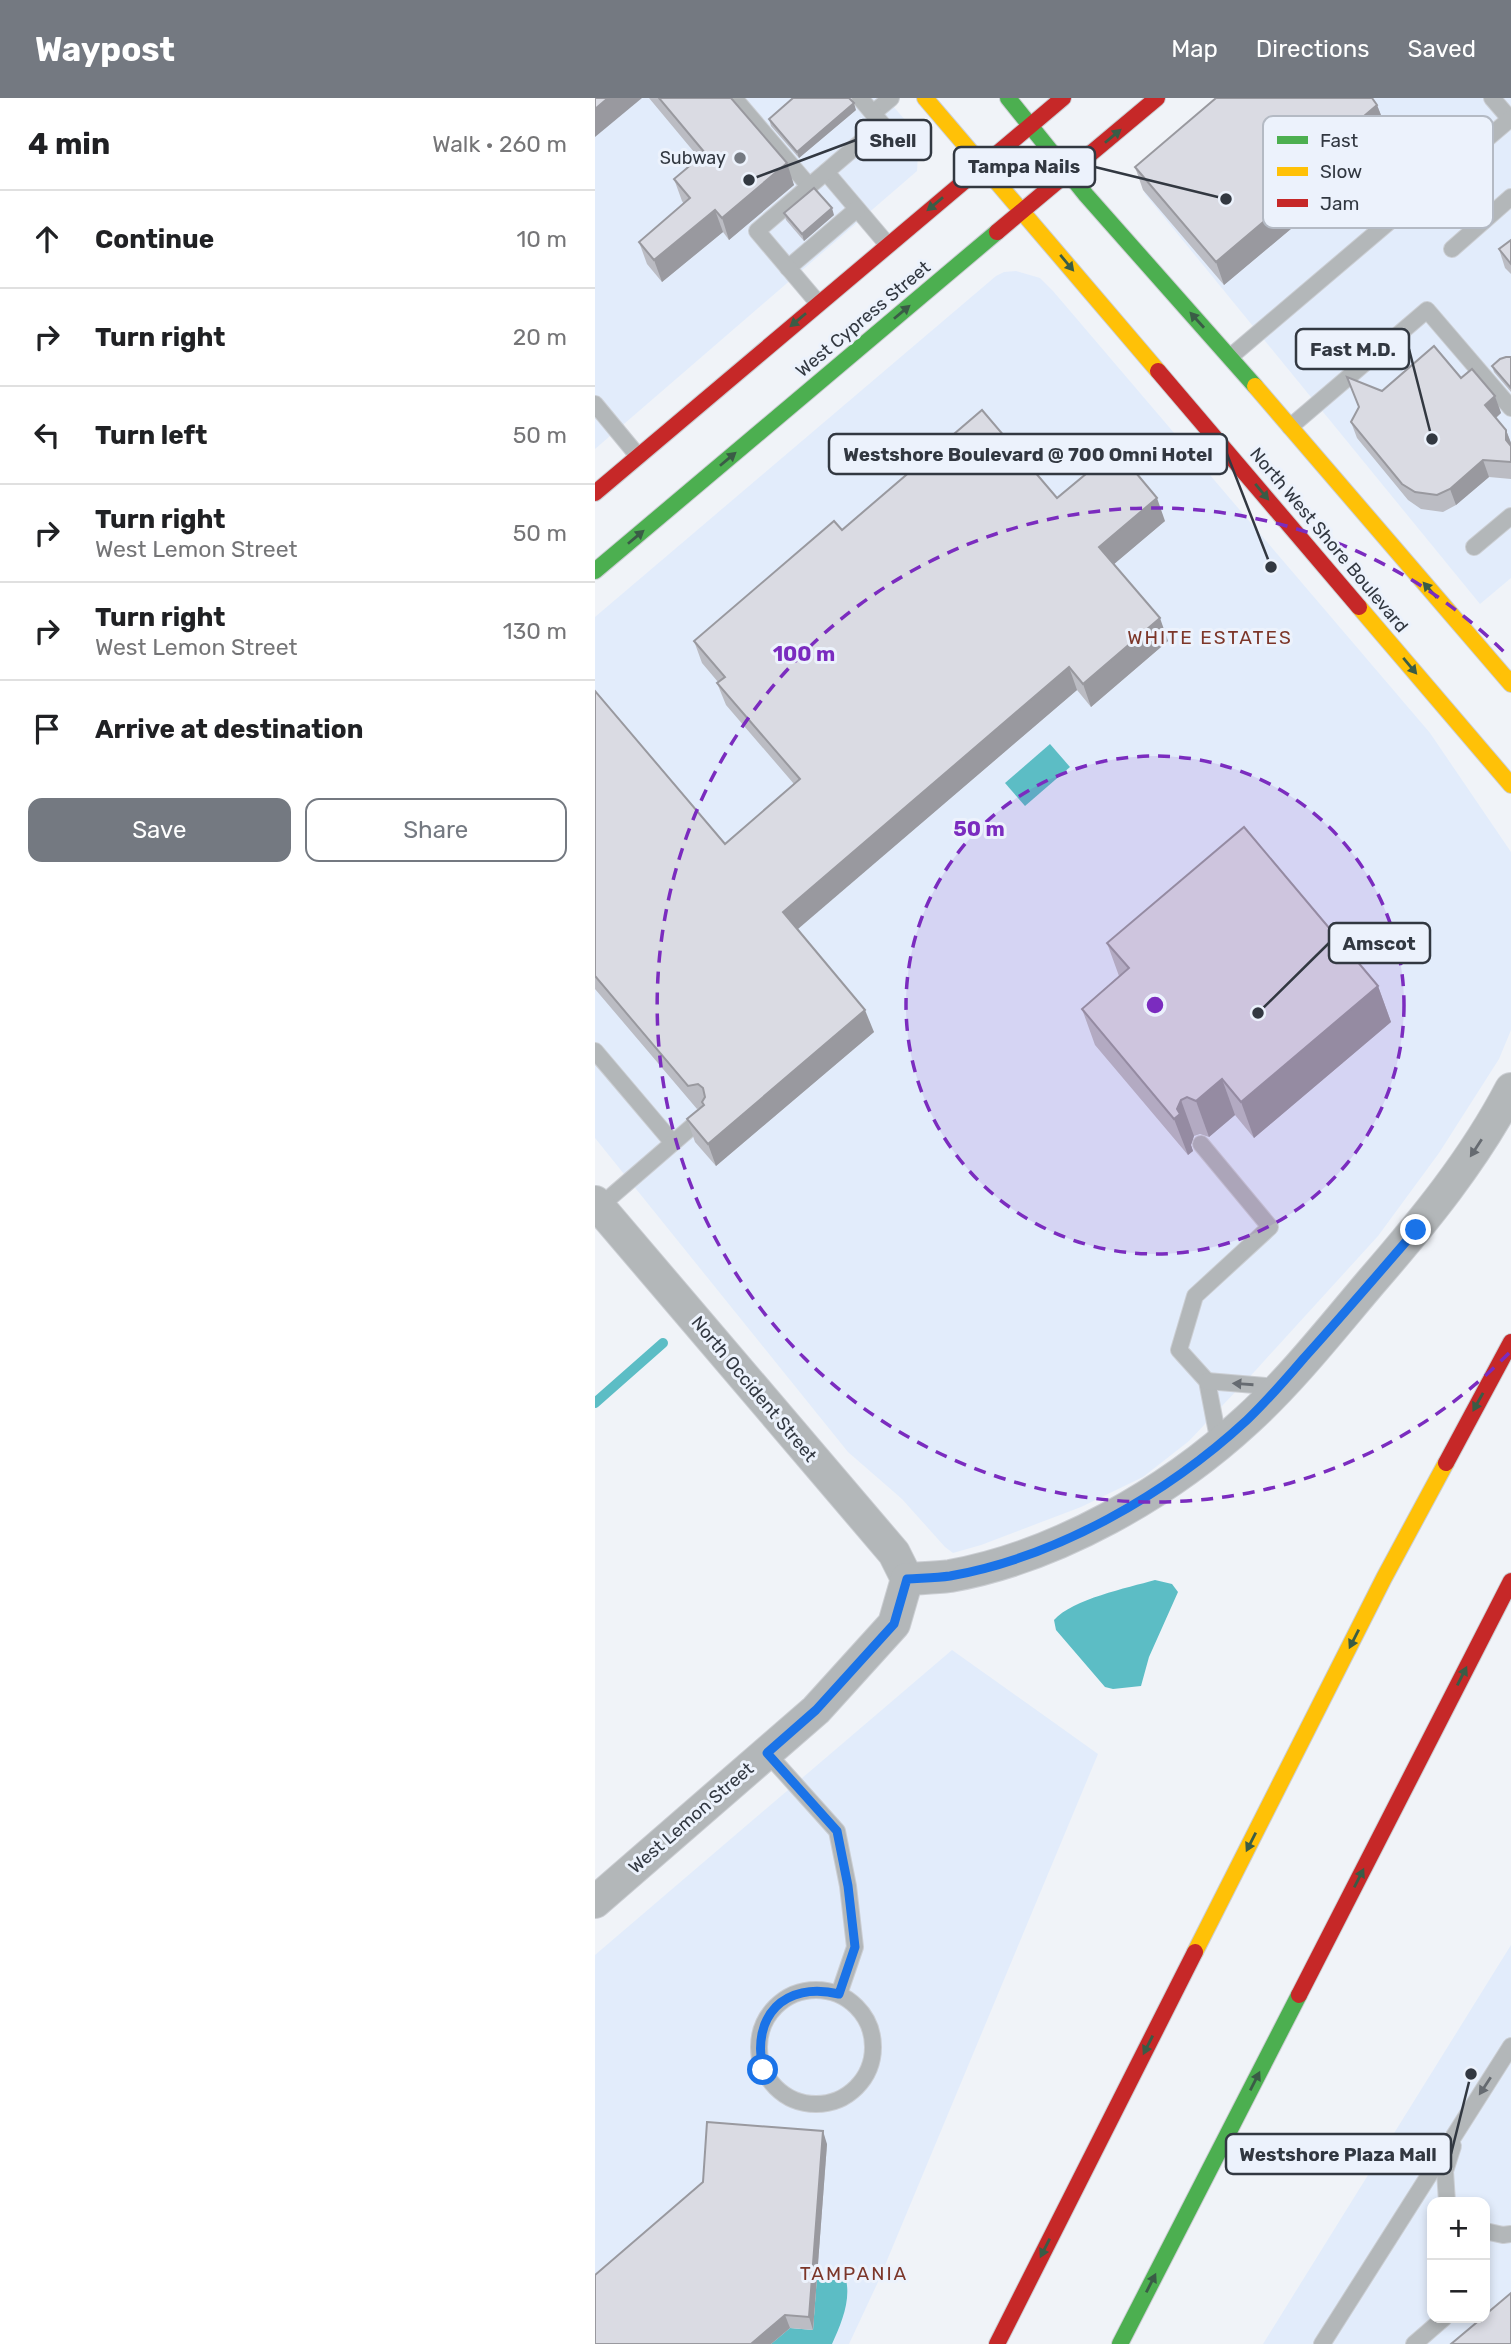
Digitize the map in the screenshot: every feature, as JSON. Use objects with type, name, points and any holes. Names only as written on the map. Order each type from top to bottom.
[{"type":"main road","name":"North West Shore Boulevard","points":[[925,98],[1511,785]]},
{"type":"main road","points":[[1008,98],[1069,173],[1509,681]]},
{"type":"main road","points":[[595,492],[642,461],[818,303],[1063,98]]},
{"type":"main road","name":"West Cypress Street","points":[[595,571],[672,498],[1157,98]]},
{"type":"main road","points":[[997,2344],[1384,1578],[1511,1342]]},
{"type":"main road","points":[[1120,2344],[1511,1581]]},
{"type":"street","points":[[907,1579],[948,1576],[999,1564],[1065,1539],[1130,1507],[1174,1478],[1219,1443],[1247,1420],[1279,1387],[1416,1230],[1464,1166],[1511,1089]]},
{"type":"street","name":"North Occident Street","points":[[597,1205],[894,1553],[907,1579]]},
{"type":"street","name":"West Lemon Street","points":[[595,1902],[816,1710],[894,1624],[907,1579]]},
{"type":"lane","points":[[734,98],[809,186]]},
{"type":"lane","points":[[818,303],[757,231],[883,124],[860,98]]},
{"type":"lane","points":[[873,113],[891,98]]},
{"type":"lane","points":[[1492,98],[1510,119],[1493,133]]},
{"type":"lane","points":[[826,172],[887,244]]},
{"type":"lane","points":[[1493,213],[1511,197]]},
{"type":"lane","points":[[788,268],[857,209]]},
{"type":"lane","points":[[1230,357],[1382,228]]},
{"type":"lane","points":[[1452,248],[1475,228]]},
{"type":"lane","points":[[1290,427],[1427,310],[1511,408]]},
{"type":"lane","points":[[595,404],[642,461]]},
{"type":"lane","points":[[1474,547],[1511,516]]},
{"type":"lane","points":[[595,1051],[673,1143]]},
{"type":"lane","points":[[597,1205],[703,1117]]},
{"type":"lane","points":[[1201,1144],[1270,1227],[1195,1296],[1179,1350],[1207,1381],[1219,1443]]},
{"type":"lane","points":[[1207,1381],[1279,1387]]},
{"type":"lane","points":[[767,1753],[837,1831],[848,1886],[855,1947],[839,1994]]},
{"type":"lane","points":[[821,1990],[839,1994],[854,2003],[869,2026],[873,2053],[868,2071],[858,2086],[843,2097],[826,2104],[808,2104],[790,2098],[774,2086],[763,2070],[759,2051],[761,2032],[770,2014],[783,2000],[801,1992],[821,1990]]},
{"type":"lane","points":[[1322,2344],[1458,2127],[1508,2056]]},
{"type":"lane","points":[[1447,2197],[1445,2171],[1458,2127]]},
{"type":"lane","points":[[1490,2232],[1511,2234]]},
{"type":"lane","points":[[1414,2344],[1438,2323]]},
{"type":"shaded area","points":[[595,98],[886,98],[919,136],[917,171],[595,449]]},
{"type":"shaded area","points":[[1223,98],[1511,98],[1511,578],[1480,604],[1145,194],[1141,182]]},
{"type":"shaded area","points":[[1016,271],[1040,278],[1053,291],[1430,733],[1511,852],[1511,1030],[1499,1059],[1439,1153],[1378,1236],[1189,1441],[1143,1477],[1081,1507],[953,1553],[902,1499],[848,1452],[595,1138],[595,617],[996,276]]},
{"type":"shaded area","points":[[952,1650],[1098,1754],[878,2282],[849,2344],[595,2344],[595,1955]]},
{"type":"shaded area","points":[[1511,1945],[1511,2344],[1263,2344]]},
{"type":"water","points":[[1050,744],[1070,767],[1025,806],[1005,783]]},
{"type":"water","points":[[1155,1580],[1172,1584],[1178,1592],[1149,1657],[1141,1686],[1113,1689],[1105,1687],[1056,1630],[1054,1620],[1087,1600]]},
{"type":"water","points":[[844,2273],[847,2300],[832,2344],[771,2344],[790,2328],[813,2330],[817,2276]]},
{"type":"building","points":[[595,98],[608,98],[595,109]]},
{"type":"building","points":[[659,98],[731,98],[787,163],[722,218],[715,210],[654,260],[639,242],[690,198],[674,179],[705,153]]},
{"type":"building","points":[[793,98],[849,98],[854,103],[797,152],[769,119]]},
{"type":"building","points":[[1216,98],[1372,98],[1377,105],[1364,116],[1263,116],[1263,222],[1216,262],[1135,167]]},
{"type":"building","points":[[814,188],[832,208],[802,234],[784,213]]},
{"type":"building","points":[[1511,240],[1511,264],[1499,249]]},
{"type":"building","points":[[1434,346],[1461,378],[1472,369],[1495,396],[1485,405],[1506,430],[1506,440],[1511,446],[1511,462],[1483,460],[1450,489],[1437,495],[1415,492],[1402,484],[1351,422],[1359,407],[1347,377],[1382,391]]},
{"type":"building","points":[[1506,357],[1511,357],[1511,388],[1492,366]]},
{"type":"building","points":[[982,410],[1057,498],[1116,449],[1157,498],[1099,547],[1160,618],[1083,684],[1069,667],[783,912],[865,1010],[708,1144],[687,1119],[704,1105],[703,1088],[698,1084],[688,1086],[595,976],[595,691],[725,844],[800,779],[717,683],[725,677],[694,641],[834,521],[842,530]]},
{"type":"building","points":[[1244,827],[1378,986],[1241,1102],[1222,1079],[1196,1101],[1187,1097],[1181,1100],[1177,1109],[1180,1114],[1174,1119],[1082,1009],[1129,968],[1107,943]]},
{"type":"building","points":[[707,2122],[823,2131],[809,2317],[785,2315],[751,2344],[595,2344],[595,2275],[703,2182]]},
{"type":"building","points":[[1511,2293],[1511,2344],[1451,2344],[1476,2323],[1490,2323],[1490,2311]]},
{"type":"waterway","points":[[595,1403],[663,1343]]},
{"type":"traffic: fast","points":[[1008,98],[1086,195],[1255,386]]},
{"type":"traffic: fast","points":[[595,571],[997,232]]},
{"type":"traffic: fast","points":[[1120,2344],[1299,1995]]},
{"type":"traffic: slow","points":[[925,98],[1158,371]]},
{"type":"traffic: slow","points":[[1255,386],[1511,684]]},
{"type":"traffic: slow","points":[[1359,607],[1511,785]]},
{"type":"traffic: slow","points":[[1507,678],[1511,681]]},
{"type":"traffic: slow","points":[[1195,1952],[1384,1578],[1446,1463]]},
{"type":"traffic: jam","points":[[595,493],[1063,98]]},
{"type":"traffic: jam","points":[[997,232],[1157,98]]},
{"type":"traffic: jam","points":[[1158,371],[1359,607]]},
{"type":"traffic: jam","points":[[1446,1463],[1511,1342]]},
{"type":"traffic: jam","points":[[1299,1995],[1511,1581]]},
{"type":"traffic: jam","points":[[997,2344],[1195,1952]]},
{"type":"place","name":"Subway","points":[[740,158]]},
{"type":"place","name":"Shell","points":[[749,180]]},
{"type":"place","name":"Tampa Nails","points":[[1226,199]]},
{"type":"place","name":"Fast M.D.","points":[[1432,439]]},
{"type":"place","name":"Westshore Boulevard @ 700 Omni Hotel","points":[[1271,567]]},
{"type":"place","name":"Amscot","points":[[1258,1013]]},
{"type":"place","name":"Westshore Plaza Mall","points":[[1471,2074]]},
{"type":"district","name":"WHITE ESTATES","points":[[1210,637]]},
{"type":"district","name":"TAMPANIA","points":[[854,2273]]},
{"type":"route","points":[[763,2070],[759,2051],[761,2032],[770,2014],[783,2000],[801,1992],[821,1990],[839,1994],[855,1947],[848,1886],[837,1831],[767,1753],[816,1710],[894,1624],[907,1579],[948,1576],[999,1564],[1065,1539],[1130,1507],[1174,1478],[1247,1420],[1416,1230]]}]
